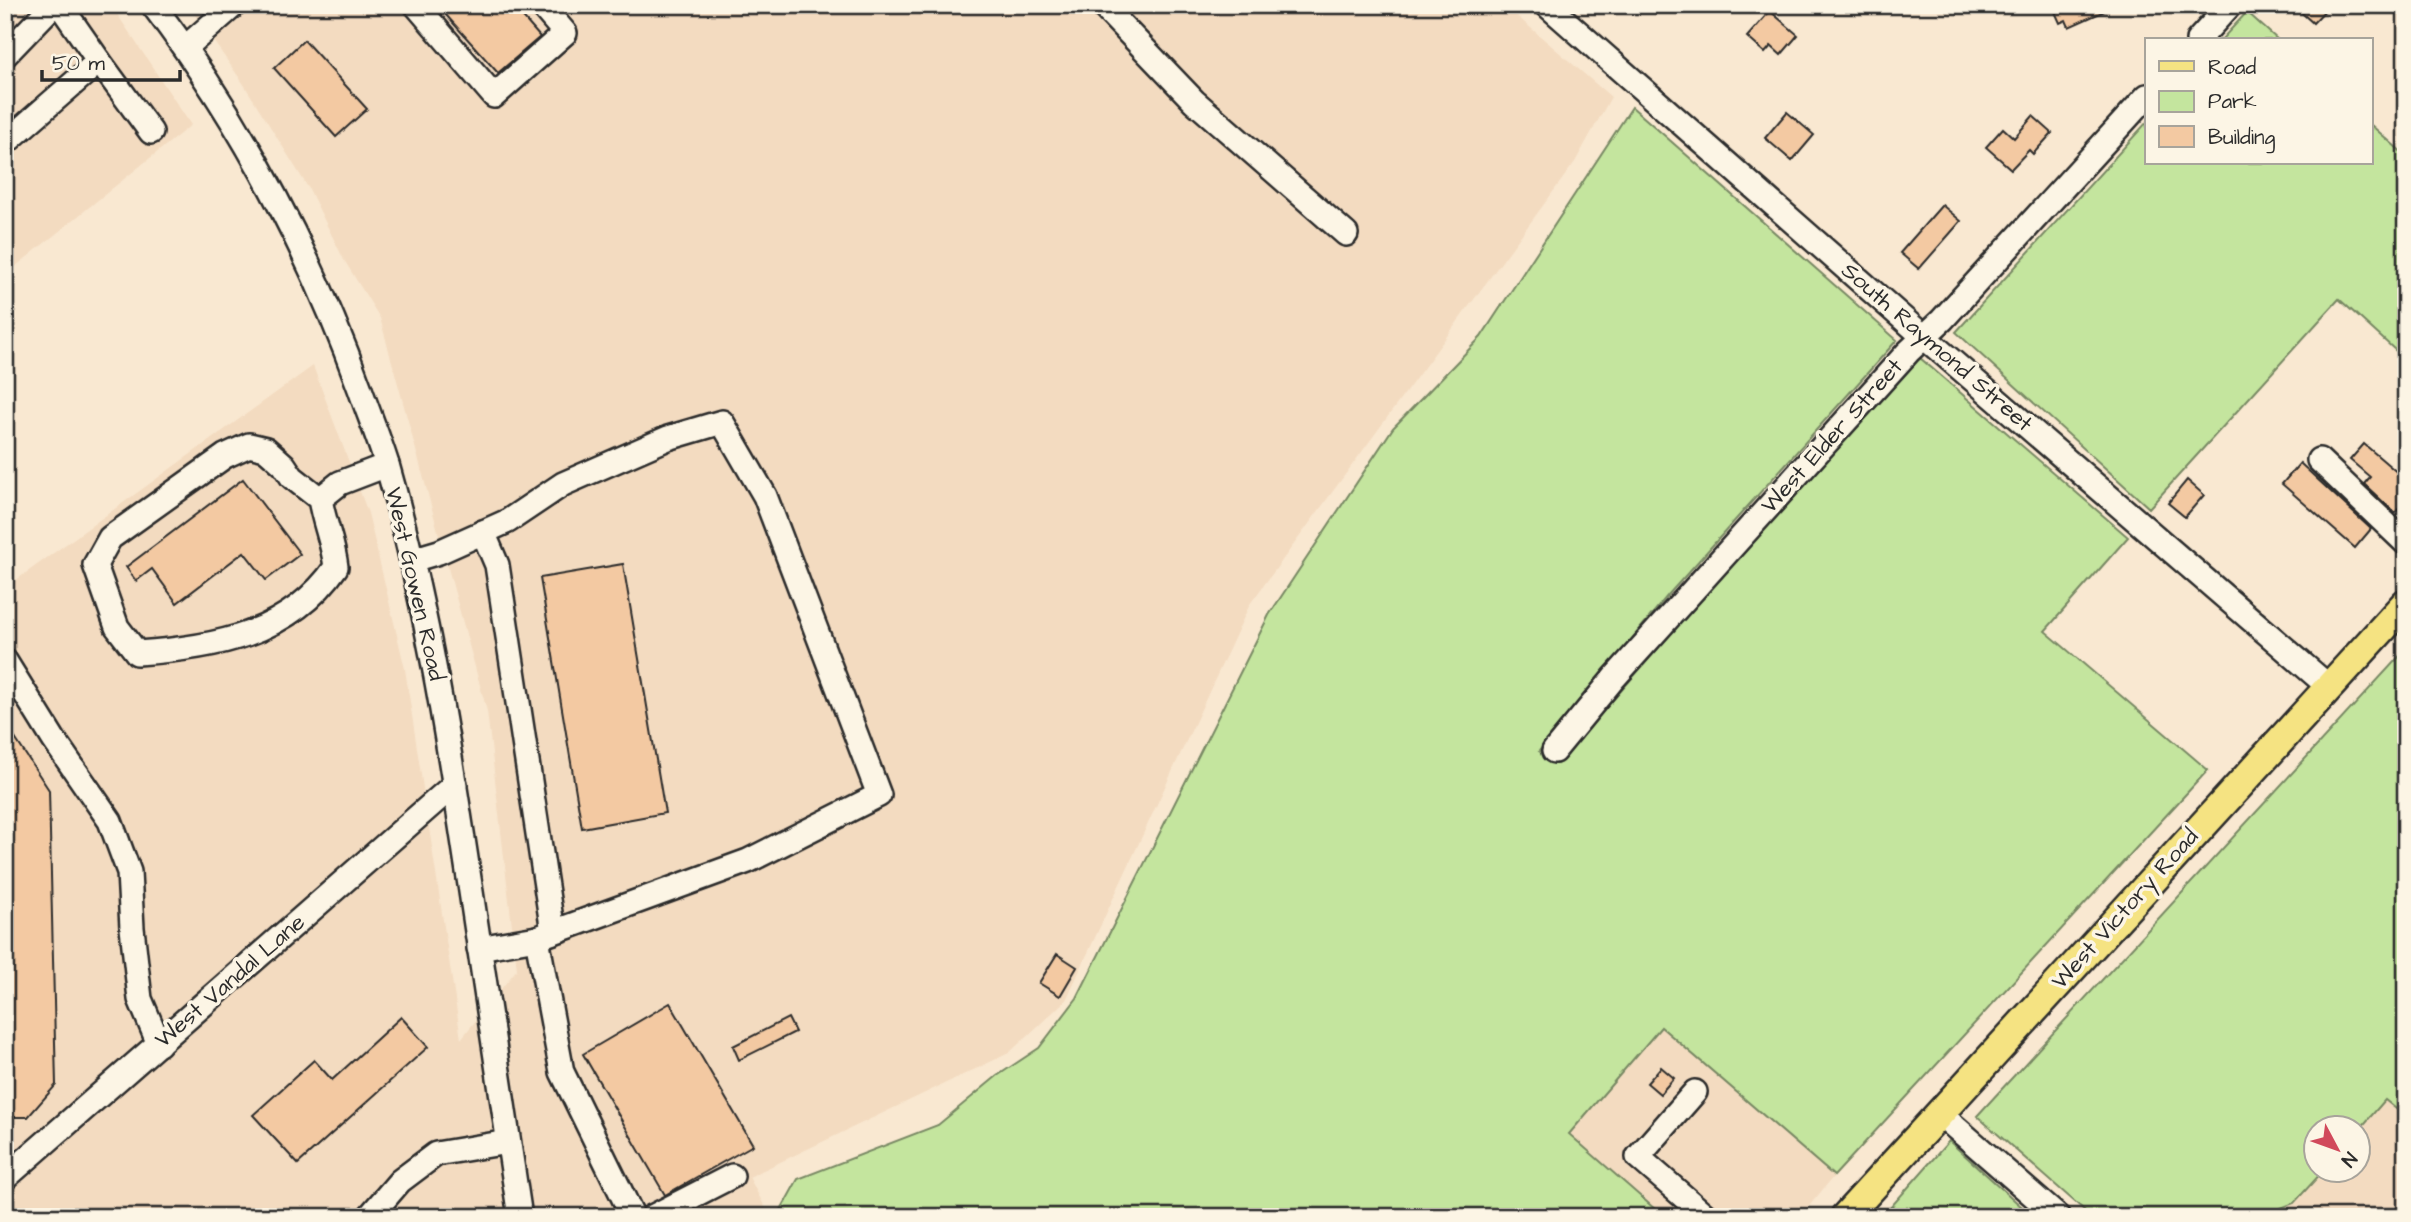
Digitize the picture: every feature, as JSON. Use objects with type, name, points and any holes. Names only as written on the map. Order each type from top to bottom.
[{"type":"main road","name":"West Victory Road","points":[[1845,1217],[2406,603]]},
{"type":"street","points":[[5,55],[53,5]]},
{"type":"street","points":[[60,5],[151,132]]},
{"type":"street","name":"West Gowen Road","points":[[153,5],[238,127],[290,225],[337,325],[387,465],[412,560],[446,723],[520,1217]]},
{"type":"street","points":[[185,48],[234,5]]},
{"type":"street","points":[[416,5],[494,96],[565,33],[541,5]]},
{"type":"street","points":[[1102,5],[1194,101],[1346,234]]},
{"type":"street","name":"South Raymond Street","points":[[1547,5],[1924,337],[2328,686]]},
{"type":"street","points":[[2200,38],[2230,5]]},
{"type":"street","points":[[5,143],[99,61]]},
{"type":"street","name":"West Elder Street","points":[[1554,751],[1614,678],[1908,352],[2145,98]]},
{"type":"street","points":[[412,560],[439,552],[508,522],[563,484],[668,438],[722,422],[765,496],[879,795],[748,861],[545,935],[480,948]]},
{"type":"street","points":[[249,445],[266,449],[284,465],[292,477],[320,499],[324,521],[333,543],[336,567],[322,587],[276,622],[230,641],[188,650],[137,653],[117,627],[94,565],[110,538],[225,456],[249,445]]},
{"type":"street","points":[[2319,460],[2406,543]]},
{"type":"street","points":[[320,499],[340,483],[387,465]]},
{"type":"street","points":[[483,532],[497,565],[562,1072],[633,1217]]},
{"type":"street","points":[[5,661],[54,740],[110,821],[129,872],[140,999],[159,1044]]},
{"type":"street","name":"West Vandal Lane","points":[[5,1178],[455,784]]},
{"type":"street","points":[[1695,1092],[1638,1157],[1707,1217]]},
{"type":"street","points":[[1939,1113],[2058,1217]]},
{"type":"street","points":[[369,1217],[400,1181],[436,1154],[508,1142]]},
{"type":"street","points":[[652,1217],[732,1176]]},
{"type":"shaded area","points":[[5,5],[111,5],[191,125],[5,275]]},
{"type":"shaded area","points":[[188,5],[1504,5],[1611,97],[1575,162],[1250,604],[1066,1000],[1009,1053],[749,1177],[767,1211],[762,1217],[5,1217],[5,588],[313,366],[368,513],[405,669],[461,1039],[517,969],[487,711],[380,318],[344,260],[309,189],[243,83]]},
{"type":"shaded area","points":[[1661,1027],[1834,1176],[1800,1217],[1664,1217],[1569,1134]]},
{"type":"shaded area","points":[[2385,1100],[2406,1117],[2406,1217],[2270,1217],[2278,1209],[2294,1203],[2311,1184],[2372,1184],[2372,1115]]},
{"type":"green space","points":[[2247,12],[2276,38],[2223,38]]},
{"type":"green space","points":[[1632,107],[1897,340],[1668,595],[1539,751],[1557,764],[1689,613],[1920,358],[2128,537],[2045,631],[2208,770],[1834,1176],[1661,1027],[1569,1134],[1664,1217],[777,1217],[798,1179],[938,1125],[997,1076],[1039,1048],[1077,998],[1269,615],[1393,428],[1481,337]]},
{"type":"green space","points":[[2145,124],[2145,164],[2372,164],[2372,126],[2406,156],[2406,360],[2339,299],[2149,508],[1956,332]]},
{"type":"green space","points":[[2406,649],[2406,1117],[2385,1100],[2372,1115],[2302,1114],[2302,1184],[2311,1184],[2294,1203],[2278,1209],[2270,1217],[2092,1217],[1977,1116]]},
{"type":"green space","points":[[1949,1141],[2033,1217],[1882,1217]]},
{"type":"building","points":[[437,5],[512,5],[540,37],[498,73]]},
{"type":"building","points":[[2052,5],[2118,5],[2069,27],[2066,20],[2060,23]]},
{"type":"building","points":[[2293,5],[2330,5],[2313,23]]},
{"type":"building","points":[[1770,11],[1798,35],[1781,55],[1771,46],[1765,53],[1747,37]]},
{"type":"building","points":[[304,40],[367,109],[336,137],[274,68]]},
{"type":"building","points":[[1787,112],[1814,135],[1792,161],[1765,138]]},
{"type":"building","points":[[2033,116],[2052,133],[2033,154],[2029,150],[2011,169],[1986,147],[2003,128],[2014,138]]},
{"type":"building","points":[[1942,205],[1961,221],[1919,269],[1900,253]]},
{"type":"building","points":[[2364,444],[2406,480],[2406,500],[2395,513],[2364,484],[2370,477],[2350,460]]},
{"type":"building","points":[[2300,463],[2371,529],[2355,548],[2282,484]]},
{"type":"building","points":[[243,479],[300,554],[266,580],[244,552],[177,603],[152,569],[136,581],[126,567]]},
{"type":"building","points":[[2187,480],[2204,495],[2185,517],[2168,503]]},
{"type":"building","points":[[623,564],[665,813],[582,828],[540,578]]},
{"type":"building","points":[[5,723],[49,790],[56,1085],[28,1117],[5,1117]]},
{"type":"building","points":[[1057,954],[1077,967],[1060,996],[1039,983]]},
{"type":"building","points":[[670,1003],[753,1145],[665,1195],[583,1054]]},
{"type":"building","points":[[401,1017],[428,1047],[298,1164],[253,1115],[314,1060],[332,1080]]},
{"type":"building","points":[[788,1018],[795,1032],[739,1060],[733,1046]]},
{"type":"building","points":[[1661,1067],[1674,1078],[1660,1094],[1647,1083]]}]
